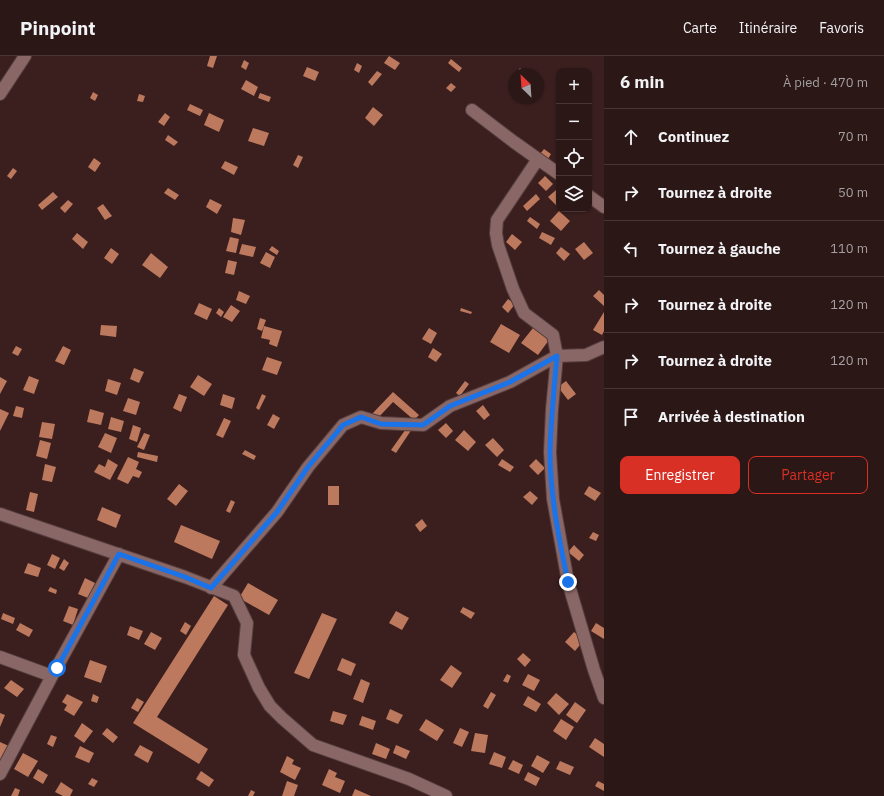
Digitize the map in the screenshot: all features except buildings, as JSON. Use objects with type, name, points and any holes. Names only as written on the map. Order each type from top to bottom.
[{"type":"street","points":[[0,94],[25,56]]},
{"type":"street","points":[[472,110],[556,172]]},
{"type":"street","points":[[538,159],[497,220],[496,233],[498,245],[513,289],[524,313],[553,335],[557,356],[550,452],[553,499],[568,582],[594,670],[604,698]]},
{"type":"street","points":[[592,198],[604,207]]},
{"type":"street","points":[[211,588],[277,512],[308,467],[343,425],[361,417],[381,424],[423,425],[450,406],[510,382],[557,356],[586,355],[604,347]]},
{"type":"street","points":[[0,514],[185,577],[234,596],[248,623],[244,655],[259,688],[270,706],[282,718],[313,745],[409,780],[446,796]]},
{"type":"street","points":[[0,774],[119,554]]},
{"type":"street","points":[[0,657],[52,676]]},
{"type":"route","points":[[57,668],[119,554],[185,577],[211,588],[277,512],[308,467],[343,425],[361,417],[381,424],[423,425],[450,406],[510,382],[557,356],[550,452],[553,499],[568,582]]}]
